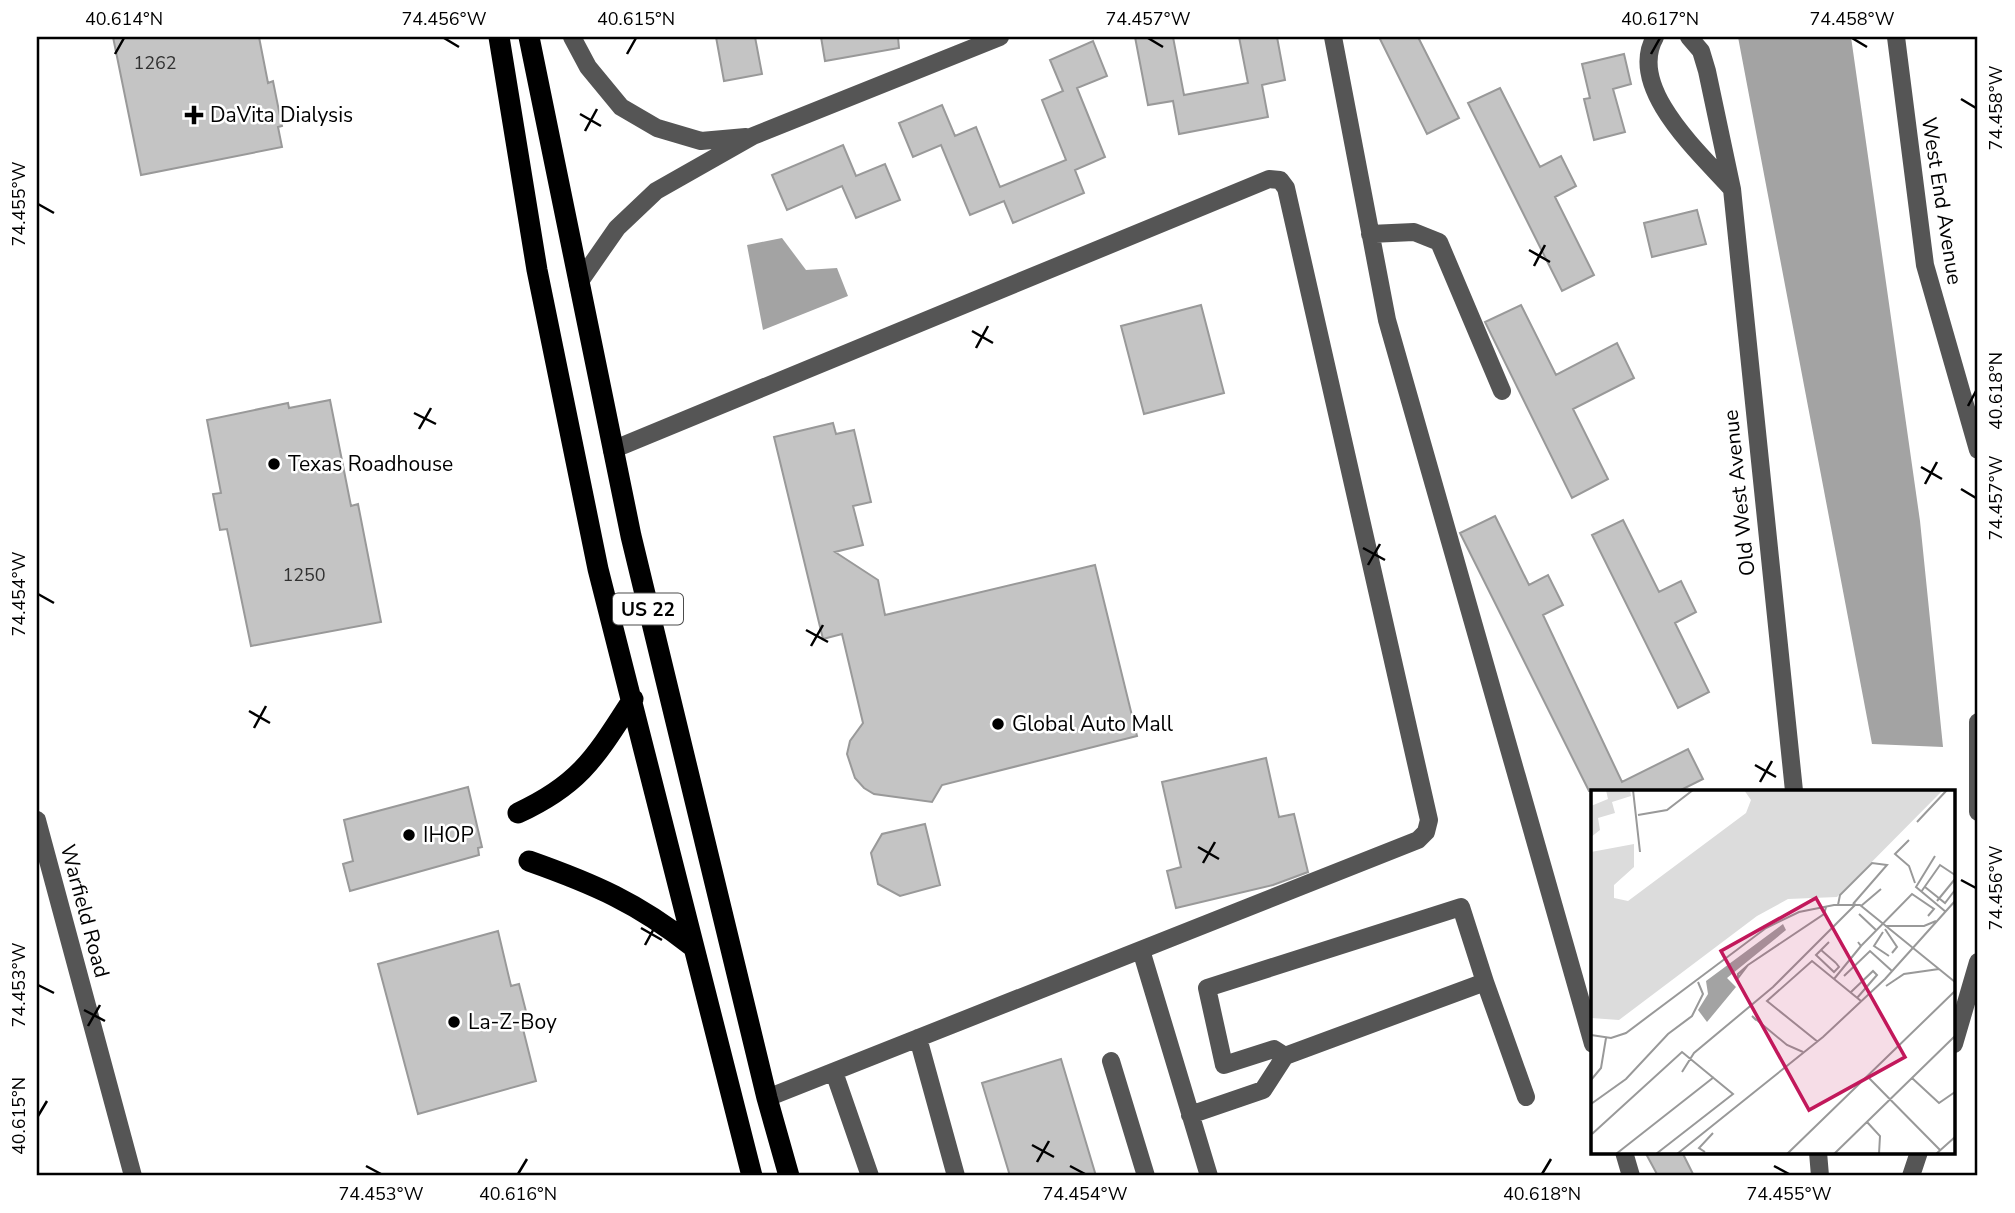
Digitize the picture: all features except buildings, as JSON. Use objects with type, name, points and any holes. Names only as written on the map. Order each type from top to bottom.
[{"type":"highway","name":"US 22","points":[[499,37],[542,297],[598,569],[752,1176]]},
{"type":"highway","name":"US 22","points":[[529,37],[612,450],[767,1098],[789,1176]]},
{"type":"highway","points":[[518,813],[547,800],[575,779],[633,699]]},
{"type":"highway","points":[[529,860],[597,886],[639,906],[692,946]]},
{"type":"street","points":[[572,37],[588,67],[621,107],[657,128],[701,141],[753,136]]},
{"type":"street","points":[[578,284],[617,228],[656,191],[753,136],[1000,37]]},
{"type":"street","points":[[1333,37],[1387,320],[1591,1037]]},
{"type":"street","points":[[1655,37],[1648,48],[1647,67],[1653,88],[1690,142],[1732,189]]},
{"type":"street","name":"Old West Avenue","points":[[1689,37],[1701,51],[1707,71],[1732,189],[1794,790]]},
{"type":"street","name":"West End Avenue","points":[[1896,37],[1925,265],[1978,450]]},
{"type":"street","points":[[612,450],[1269,179],[1280,180],[1286,188],[1429,821],[1426,832],[1418,840],[767,1098]]},
{"type":"street","points":[[1370,234],[1414,232],[1439,242],[1502,391]]},
{"type":"street","points":[[1978,722],[1978,812]]},
{"type":"street","name":"Warfield Road","points":[[37,820],[133,1176]]},
{"type":"street","points":[[1285,1056],[1274,1049],[1224,1065],[1208,988],[1461,907],[1527,1097]]},
{"type":"street","points":[[1141,950],[1209,1176]]},
{"type":"street","points":[[1955,1041],[1978,962]]},
{"type":"street","points":[[1190,1115],[1264,1090],[1285,1056],[1485,982]]},
{"type":"street","points":[[918,1038],[956,1176]]},
{"type":"street","points":[[1111,1061],[1146,1176]]},
{"type":"street","points":[[834,1072],[870,1176]]},
{"type":"street","points":[[1625,1154],[1631,1176]]},
{"type":"street","points":[[1818,1154],[1820,1176]]},
{"type":"street","points":[[1911,1176],[1918,1154]]},
{"type":"shaded area","points":[[1738,37],[1851,37],[1920,521],[1943,747],[1872,744]]},
{"type":"shaded area","points":[[782,238],[806,270],[837,268],[848,296],[763,330],[747,245]]},
{"type":"place","name":"DaVita Dialysis","points":[[194,115]]},
{"type":"place","name":"Texas Roadhouse","points":[[274,464]]},
{"type":"place","name":"Global Auto Mall","points":[[998,724]]},
{"type":"place","name":"IHOP","points":[[409,835]]},
{"type":"place","name":"La-Z-Boy","points":[[454,1022]]}]
